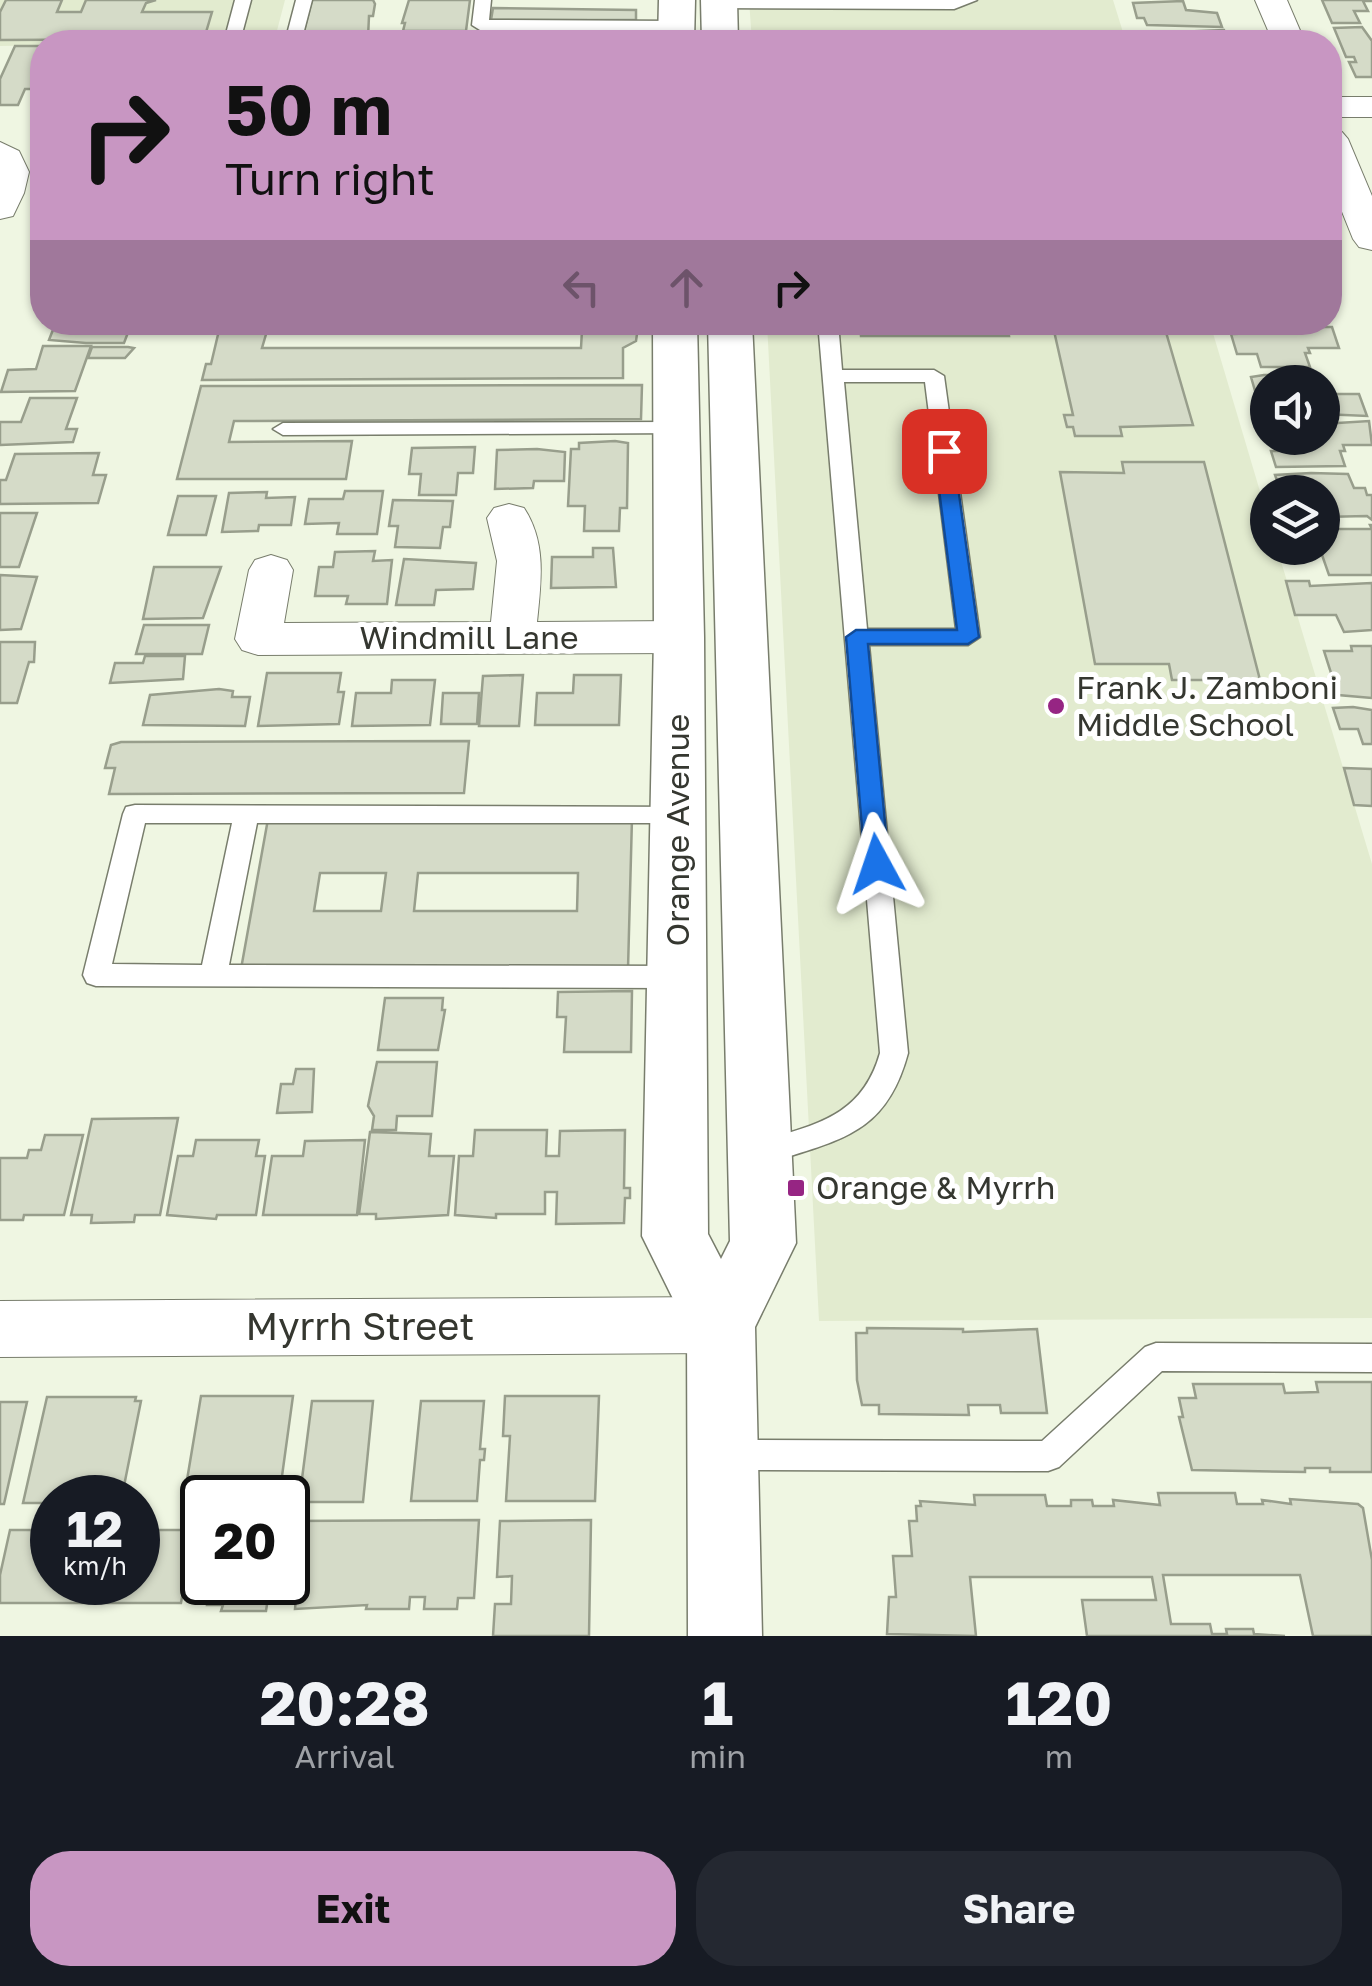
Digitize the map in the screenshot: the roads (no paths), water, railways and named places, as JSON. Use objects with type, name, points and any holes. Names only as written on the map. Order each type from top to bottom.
[{"type":"street","points":[[1271,0],[1284,30]]},
{"type":"street","points":[[719,2],[720,30]]},
{"type":"street","points":[[1342,107],[1372,107]]},
{"type":"street","points":[[0,208],[13,173],[4,156]]},
{"type":"street","points":[[1342,168],[1372,239]]},
{"type":"street","name":"Orange Avenue","points":[[675,335],[680,637],[675,1236],[720,1326],[726,1636]]},
{"type":"street","name":"Orange Avenue","points":[[720,1326],[763,1243],[730,335]]},
{"type":"street","points":[[509,518],[517,532],[518,547],[513,638]]},
{"type":"street","name":"Windmill Lane","points":[[270,570],[258,639],[680,637]]},
{"type":"street","name":"Myrrh Street","points":[[0,1329],[720,1326]]},
{"type":"lane","points":[[235,30],[244,0]]},
{"type":"lane","points":[[296,30],[304,0]]},
{"type":"lane","points":[[483,0],[480,25],[676,23]]},
{"type":"lane","points":[[719,2],[959,1]]},
{"type":"lane","points":[[760,1154],[854,1120],[876,1103],[889,1080],[894,1052],[829,335]]},
{"type":"lane","points":[[832,376],[934,376],[968,637],[856,637]]},
{"type":"lane","points":[[283,428],[677,428]]},
{"type":"lane","points":[[677,977],[96,975],[135,814],[679,814]]},
{"type":"lane","points":[[213,976],[246,814]]},
{"type":"lane","points":[[723,1456],[1048,1456],[1156,1357],[1372,1358]]},
{"type":"place","name":"Frank J. Zamboni Middle School","points":[[1056,706]]},
{"type":"place","name":"Orange & Myrrh","points":[[796,1188]]}]
